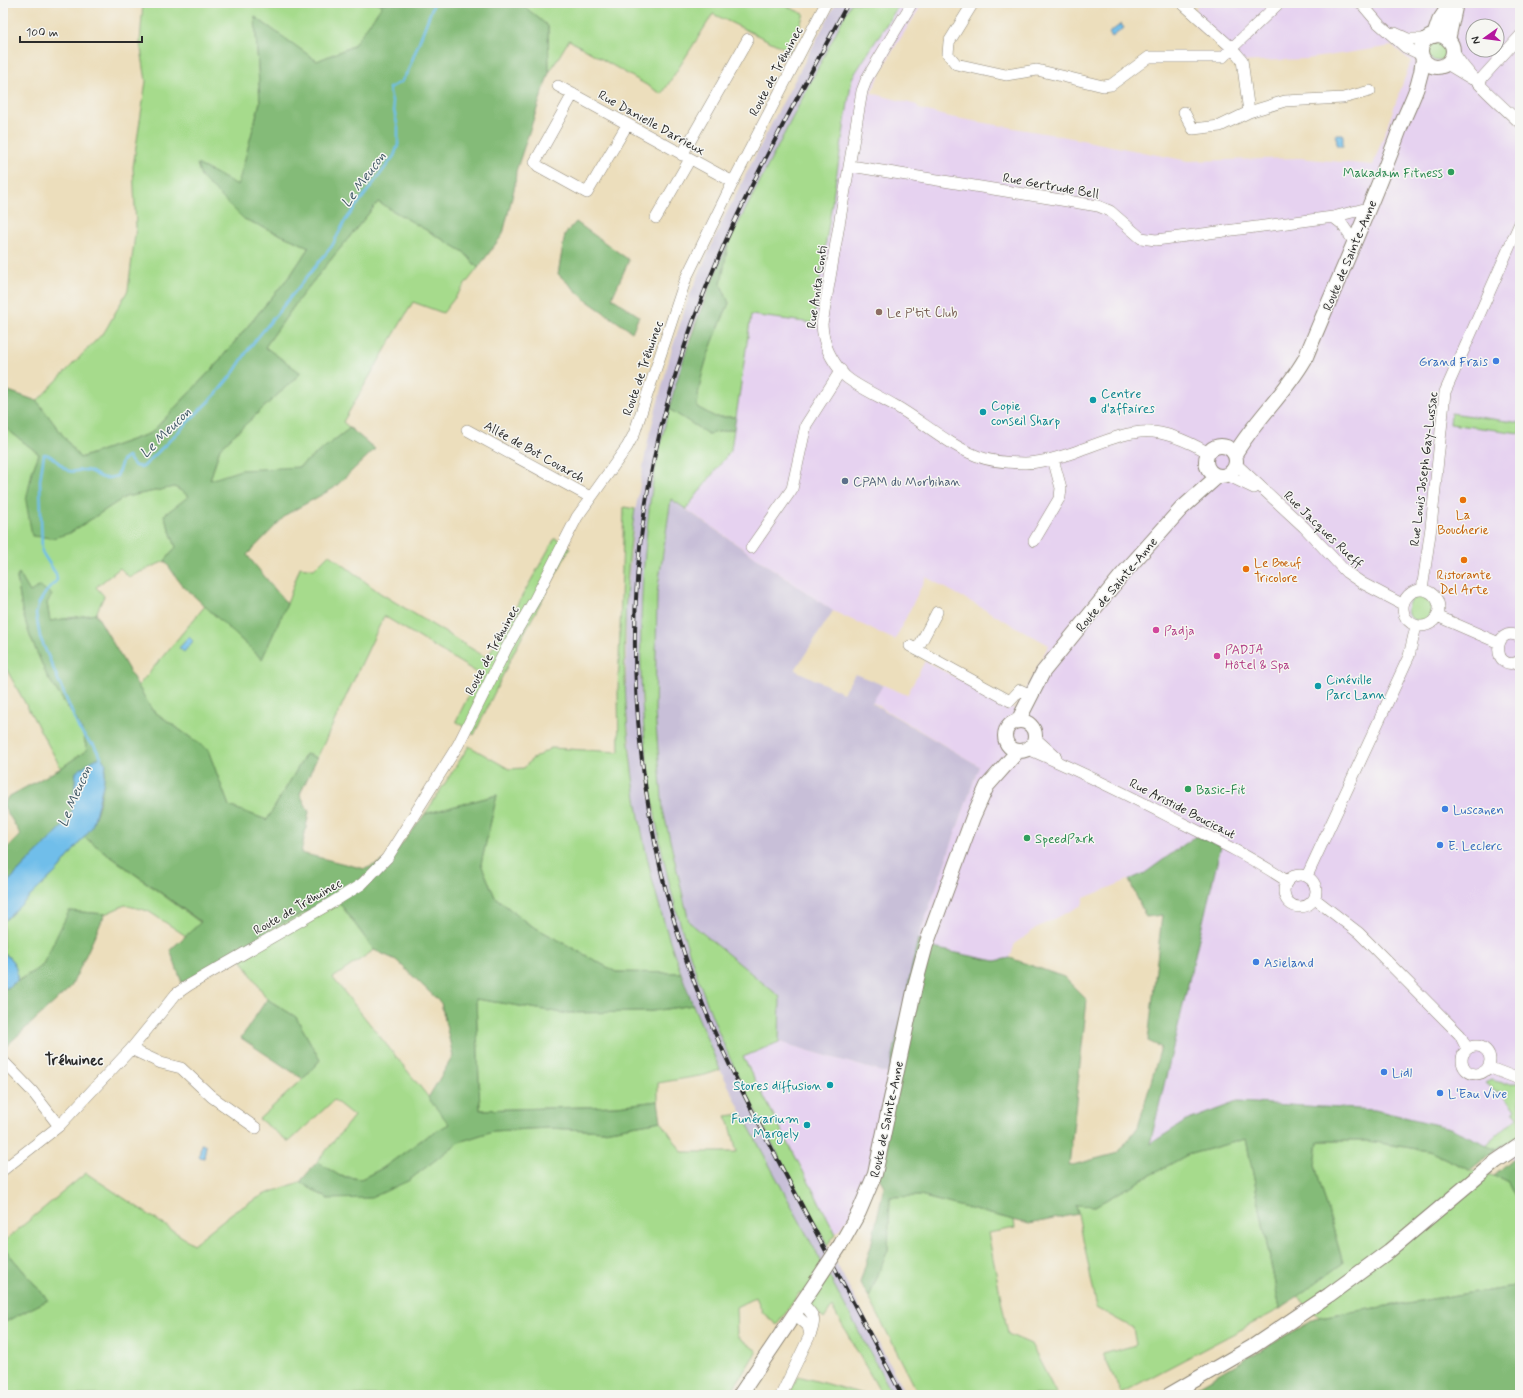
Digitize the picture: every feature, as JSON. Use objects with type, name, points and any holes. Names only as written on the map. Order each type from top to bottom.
[{"type":"main road","points":[[1451,3],[1422,47],[1422,57],[1430,66],[1441,66],[1452,56],[1451,45],[1456,3]]},
{"type":"main road","points":[[1430,37],[1444,37],[1451,45]]},
{"type":"main road","name":"Route de Sainte-Anne","points":[[1024,741],[1005,738],[1007,728],[1018,721],[1043,672],[1121,576],[1181,508],[1229,467],[1245,437],[1294,377],[1305,359],[1386,166],[1402,122],[1416,93],[1422,57]]},
{"type":"main road","name":"Route de Sainte-Anne","points":[[1416,93],[1441,66]]},
{"type":"main road","name":"Route de Sainte-Anne","points":[[1181,508],[1215,448],[1223,447],[1267,409]]},
{"type":"main road","points":[[1209,460],[1212,472],[1229,467],[1230,449],[1223,447]]},
{"type":"main road","name":"Route de Sainte-Anne","points":[[740,1395],[841,1244],[859,1212],[875,1174],[916,982],[926,945],[973,817],[980,790],[1024,741],[1032,714],[1053,661]]},
{"type":"main road","points":[[1018,721],[1023,721],[1024,741]]},
{"type":"main road","points":[[1169,1395],[1252,1347],[1329,1296],[1389,1251],[1495,1162],[1520,1145]]},
{"type":"street","name":"Route de Tréhuinec","points":[[3,1170],[59,1126],[131,1049],[176,994],[189,984],[362,884],[387,858],[458,745],[507,647],[535,599],[577,518],[590,497],[627,447],[634,434],[686,278],[733,182],[826,3]]},
{"type":"street","name":"Rue Anita Conti","points":[[912,3],[867,78],[862,91],[851,166],[822,324],[823,336],[827,350],[846,377],[922,422],[964,450],[989,460],[1018,463],[1053,459],[1112,437],[1150,431],[1182,438],[1209,460]]},
{"type":"street","points":[[973,3],[949,42],[948,54],[956,64],[1006,75],[1029,70],[1038,70],[1103,86],[1110,85],[1149,56],[1223,57],[1279,3]]},
{"type":"street","points":[[1182,3],[1232,48],[1242,60],[1249,112]]},
{"type":"street","points":[[1361,3],[1383,28],[1405,47],[1422,57]]},
{"type":"street","points":[[1383,28],[1408,39],[1430,37]]},
{"type":"street","points":[[1479,82],[1520,36]]},
{"type":"street","points":[[656,218],[686,157],[748,39]]},
{"type":"street","points":[[1451,45],[1459,61],[1520,123]]},
{"type":"street","points":[[1441,66],[1479,82]]},
{"type":"street","name":"Rue Danielle Darrieux","points":[[558,86],[733,182]]},
{"type":"street","points":[[1184,112],[1193,129],[1220,126],[1249,112],[1285,101],[1343,98],[1370,91]]},
{"type":"street","points":[[573,94],[535,162],[538,166],[587,193],[627,125]]},
{"type":"street","name":"Rue Gertrude Bell","points":[[851,166],[1098,206],[1110,212],[1141,238],[1156,240],[1333,217],[1368,208]]},
{"type":"street","points":[[1333,217],[1342,224],[1354,242]]},
{"type":"street","name":"Rue Louis Joseph Gay-Lussac","points":[[1422,590],[1431,527],[1445,392],[1520,222]]},
{"type":"street","points":[[751,548],[792,489],[806,425],[841,370]]},
{"type":"street","name":"Allée de Bot Couarch","points":[[467,430],[590,497]]},
{"type":"street","points":[[1034,541],[1060,497],[1061,488],[1053,459]]},
{"type":"street","name":"Rue Jacques Rueff","points":[[1229,467],[1268,496],[1304,527],[1346,572],[1362,583],[1402,604]]},
{"type":"street","points":[[1422,590],[1433,594],[1437,599],[1439,610],[1437,616],[1429,625],[1416,626],[1411,624],[1404,615],[1402,604],[1404,599],[1412,592],[1422,590]]},
{"type":"street","points":[[937,612],[914,648],[1010,701],[1020,690],[1032,695]]},
{"type":"street","points":[[1437,616],[1499,643]]},
{"type":"street","points":[[1307,876],[1406,662],[1414,641],[1416,626]]},
{"type":"street","points":[[1520,637],[1510,635],[1499,643],[1498,652],[1502,660],[1510,664],[1520,661]]},
{"type":"street","name":"Rue Aristide Boucicaut","points":[[1024,741],[1064,764],[1255,860],[1286,881]]},
{"type":"street","points":[[1296,875],[1307,876],[1316,886],[1315,899],[1304,907],[1291,905],[1283,894],[1286,881],[1296,875]]},
{"type":"street","points":[[1315,899],[1359,933],[1460,1035],[1467,1049]]},
{"type":"street","points":[[1476,1046],[1485,1049],[1490,1059],[1488,1067],[1485,1070],[1477,1074],[1466,1069],[1462,1061],[1464,1052],[1467,1049],[1476,1046]]},
{"type":"street","points":[[131,1049],[161,1063],[181,1068],[212,1097],[256,1128]]},
{"type":"street","points":[[3,1061],[32,1091],[59,1126]]},
{"type":"street","points":[[1488,1067],[1514,1077],[1520,1076]]},
{"type":"street","points":[[781,1395],[810,1335],[808,1326],[798,1308]]},
{"type":"shaded area","points":[[836,3],[851,3],[728,244],[708,288],[689,339],[674,391],[651,496],[642,591],[641,697],[650,795],[660,844],[684,937],[719,1034],[747,1094],[906,1395],[893,1395],[761,1151],[712,1053],[670,942],[644,848],[635,798],[626,703],[626,604],[634,518],[648,440],[671,352],[689,297],[723,220],[776,115]]},
{"type":"shaded area","points":[[900,3],[923,3],[890,55],[871,93],[917,105],[919,109],[950,117],[1061,136],[1188,161],[1300,158],[1373,165],[1411,61],[1393,46],[1307,59],[1215,63],[1223,48],[1195,26],[1197,3],[1520,3],[1520,1158],[1514,1159],[1450,1128],[1375,1110],[1237,1102],[1186,1121],[1150,1145],[1195,836],[1145,873],[1084,898],[1082,905],[1034,929],[1028,935],[1015,943],[1010,958],[995,961],[933,948],[918,939],[979,766],[872,702],[883,685],[907,695],[925,661],[1015,709],[1049,645],[926,577],[895,640],[833,611],[686,509],[731,450],[751,315],[813,323],[852,78]]},
{"type":"shaded area","points":[[671,499],[833,611],[795,670],[843,693],[855,674],[883,685],[872,703],[979,766],[918,939],[889,1074],[779,1042],[779,996],[689,922],[663,810],[655,713],[657,593]]},
{"type":"shaded area","points":[[779,1042],[889,1074],[870,1163],[853,1213],[836,1234],[743,1057]]},
{"type":"green space","points":[[143,3],[380,3],[383,6],[353,46],[317,61],[255,17],[260,102],[238,186],[197,164],[244,219],[309,247],[292,273],[213,368],[151,433],[80,458],[37,401],[105,331],[128,290],[136,227],[133,167],[146,81],[140,42]]},
{"type":"green space","points":[[380,3],[520,3],[548,26],[549,73],[516,171],[515,185],[503,234],[478,268],[464,252],[378,202],[302,295],[265,347],[301,373],[220,448],[210,480],[241,470],[299,467],[350,428],[375,449],[334,488],[287,514],[247,555],[287,604],[262,659],[181,584],[165,561],[176,547],[164,515],[189,496],[175,487],[125,497],[70,533],[53,538],[32,536],[26,501],[32,472],[39,454],[3,426],[3,389],[37,401],[80,458],[151,433],[213,368],[292,273],[309,247],[244,219],[201,177],[197,164],[238,185],[260,102],[255,17],[317,61],[353,46],[382,6]]},
{"type":"green space","points":[[520,3],[779,3],[804,14],[790,51],[713,14],[662,94],[569,40],[549,73],[548,26]]},
{"type":"green space","points":[[851,3],[900,3],[852,78],[813,323],[751,315],[736,417],[715,417],[697,407],[698,393],[704,367],[729,303],[721,285],[728,244]]},
{"type":"green space","points":[[1433,41],[1441,41],[1447,47],[1447,55],[1441,61],[1433,61],[1427,55],[1427,47]]},
{"type":"green space","points":[[378,202],[464,252],[478,268],[443,313],[413,302],[343,422],[350,428],[299,467],[210,480],[220,448],[301,373],[265,347],[302,295]]},
{"type":"green space","points":[[576,222],[629,260],[612,298],[639,316],[632,332],[586,300],[558,274],[565,234]]},
{"type":"green space","points":[[728,244],[721,285],[729,303],[704,367],[698,393],[697,407],[715,417],[736,417],[734,429],[708,434],[669,409],[695,325]]},
{"type":"green space","points":[[669,409],[708,434],[734,429],[731,450],[686,509],[671,499],[657,593],[655,713],[663,810],[689,922],[780,997],[779,1042],[743,1057],[836,1234],[827,1245],[743,1087],[719,1033],[697,974],[678,915],[663,856],[652,797],[645,737],[641,676],[641,615],[650,502],[661,441]]},
{"type":"green space","points":[[1451,413],[1520,423],[1520,433],[1450,424]]},
{"type":"green space","points":[[3,426],[39,454],[32,472],[70,533],[125,497],[174,487],[190,496],[164,515],[176,547],[165,561],[129,577],[120,568],[96,587],[104,596],[96,614],[50,621],[47,603],[30,592],[18,574],[17,578],[22,610],[30,636],[47,676],[81,727],[87,750],[61,768],[3,663]]},
{"type":"green space","points":[[624,507],[635,509],[628,568],[625,627],[625,686],[629,744],[637,803],[648,860],[663,917],[681,973],[616,972],[527,923],[495,897],[481,864],[497,795],[425,814],[469,746],[509,769],[524,768],[531,760],[551,748],[619,752],[618,691]]},
{"type":"green space","points":[[555,538],[570,548],[515,650],[474,735],[456,721],[479,674],[384,616],[317,758],[306,754],[267,820],[229,806],[208,750],[152,710],[138,686],[205,606],[262,659],[287,604],[300,567],[314,569],[329,554],[380,593],[487,658]]},
{"type":"green space","points":[[19,573],[30,592],[40,586],[52,595],[47,603],[50,621],[96,614],[152,710],[208,750],[229,806],[267,820],[306,754],[317,758],[300,794],[309,812],[301,853],[365,869],[391,858],[425,814],[497,795],[481,864],[495,897],[527,923],[616,972],[681,973],[693,1005],[646,1012],[563,1013],[476,999],[480,1110],[617,1106],[658,1101],[661,1121],[604,1131],[549,1128],[493,1131],[459,1142],[408,1181],[371,1198],[328,1199],[300,1182],[317,1162],[340,1176],[361,1179],[383,1168],[427,1136],[449,1124],[428,1098],[453,1056],[441,1003],[396,960],[374,950],[336,898],[274,927],[237,953],[182,983],[170,950],[201,922],[84,837],[97,812],[102,793],[106,764],[76,772],[73,807],[68,821],[3,887],[3,852],[21,835],[3,805],[8,797],[61,768],[87,750],[81,727],[47,676],[30,636],[22,610],[17,578]]},
{"type":"green space","points":[[1419,597],[1424,598],[1430,604],[1430,614],[1424,620],[1419,621],[1414,620],[1408,614],[1407,609],[1408,604],[1414,598]]},
{"type":"green space","points":[[1196,836],[1221,846],[1150,1144],[1186,1121],[1237,1102],[1375,1110],[1450,1128],[1496,1149],[1470,1170],[1429,1151],[1368,1141],[1318,1141],[1315,1165],[1343,1263],[1280,1309],[1246,1139],[1187,1155],[1095,1206],[1076,1205],[1078,1214],[1029,1224],[920,1196],[890,1197],[888,1250],[869,1297],[860,1283],[871,1246],[884,1186],[870,1163],[918,939],[933,948],[995,961],[1010,958],[1064,977],[1087,1000],[1069,1166],[1118,1153],[1138,1127],[1161,1047],[1148,1041],[1162,915],[1146,917],[1129,880],[1145,873]]},
{"type":"green space","points":[[84,837],[201,923],[186,936],[148,911],[125,905],[105,914],[70,911],[42,966],[17,981],[17,972],[13,961],[3,953],[3,922],[58,870]]},
{"type":"green space","points":[[336,898],[374,950],[333,978],[450,1124],[427,1136],[383,1168],[361,1179],[340,1176],[317,1162],[354,1116],[334,1100],[289,1142],[259,1119],[303,1079],[320,1060],[296,1017],[267,999],[237,953],[274,927]]},
{"type":"green space","points":[[69,911],[105,914],[71,987],[3,1049],[3,988],[7,988],[42,966]]},
{"type":"green space","points":[[267,999],[296,1017],[320,1060],[303,1079],[241,1038]]},
{"type":"green space","points":[[476,999],[563,1013],[646,1012],[693,1005],[720,1070],[705,1075],[658,1083],[658,1101],[617,1106],[480,1110]]},
{"type":"green space","points":[[1491,1080],[1503,1083],[1520,1083],[1520,1136],[1496,1149],[1486,1145],[1517,1117],[1513,1112],[1516,1109],[1499,1092],[1497,1093],[1485,1083]]},
{"type":"green space","points":[[742,1114],[893,1395],[882,1395],[832,1307],[824,1319],[800,1292],[777,1325],[763,1313],[756,1297],[736,1307],[737,1336],[757,1351],[729,1395],[3,1395],[3,1323],[48,1300],[3,1247],[3,1242],[86,1173],[193,1244],[232,1213],[263,1195],[300,1182],[328,1199],[408,1181],[459,1142],[493,1131],[549,1128],[604,1131],[661,1121],[682,1152],[737,1152],[726,1116]]},
{"type":"green space","points":[[1246,1139],[1280,1309],[1121,1393],[1103,1354],[1136,1345],[1133,1328],[1097,1308],[1076,1204],[1095,1206],[1187,1155]]},
{"type":"green space","points":[[1318,1141],[1368,1141],[1429,1151],[1470,1170],[1494,1176],[1508,1183],[1520,1207],[1520,1285],[1319,1317],[1297,1296],[1343,1263],[1315,1165]]},
{"type":"green space","points":[[1520,1158],[1520,1207],[1508,1183],[1494,1176],[1514,1159]]},
{"type":"green space","points":[[920,1196],[1014,1220],[1015,1228],[988,1233],[1008,1334],[1031,1344],[1057,1395],[919,1395],[869,1297],[888,1250],[890,1197]]},
{"type":"green space","points":[[3,1247],[48,1300],[3,1323]]},
{"type":"green space","points":[[1520,1285],[1519,1395],[1182,1395],[1319,1317]]},
{"type":"green space","points":[[798,1376],[867,1395],[789,1395]]},
{"type":"water","points":[[1121,24],[1124,28],[1112,37],[1109,33]]},
{"type":"water","points":[[1336,134],[1343,134],[1343,146],[1337,146]]},
{"type":"water","points":[[189,637],[193,641],[184,652],[179,648]]},
{"type":"water","points":[[101,757],[106,764],[103,785],[92,827],[58,870],[3,922],[3,887],[68,821],[73,807],[76,772],[91,761]]},
{"type":"water","points":[[3,953],[13,961],[17,972],[17,981],[7,988],[3,988]]},
{"type":"water","points":[[201,1144],[206,1145],[204,1158],[199,1157]]},
{"type":"waterway","name":"Le Meucon","points":[[100,760],[101,757],[93,744],[90,743],[79,729],[40,637],[36,614],[39,603],[46,592],[57,580],[56,574],[42,552],[40,480],[44,454],[54,458],[69,471],[87,470],[105,478],[117,476],[122,461],[128,457],[135,466],[143,467],[216,394],[234,372],[250,347],[332,246],[345,221],[394,156],[398,145],[398,128],[389,88],[401,82],[408,71],[434,3]]},
{"type":"railway","points":[[848,3],[770,149],[734,223],[702,298],[675,375],[655,454],[645,508],[638,567],[635,627],[636,689],[641,750],[649,812],[661,872],[677,931],[696,987],[728,1062],[752,1111],[902,1395]]},
{"type":"place","name":"Makadam Fitness","points":[[1451,172]]},
{"type":"place","name":"Le P'tit Club","points":[[879,312]]},
{"type":"place","name":"Grand Frais","points":[[1496,361]]},
{"type":"place","name":"Centre d'affaires","points":[[1093,400]]},
{"type":"place","name":"Copie conseil Sharp","points":[[983,412]]},
{"type":"place","name":"CPAM du Morbihan","points":[[845,481]]},
{"type":"place","name":"La Boucherie","points":[[1463,500]]},
{"type":"place","name":"Ristorante Del Arte","points":[[1464,560]]},
{"type":"place","name":"Le Bœuf Tricolore","points":[[1246,569]]},
{"type":"place","name":"Padja","points":[[1156,630]]},
{"type":"place","name":"PADJA Hôtel & Spa","points":[[1217,656]]},
{"type":"place","name":"Cinéville Parc Lann","points":[[1318,686]]},
{"type":"place","name":"Basic-Fit","points":[[1188,789]]},
{"type":"place","name":"Luscanen","points":[[1445,809]]},
{"type":"place","name":"SpeedPark","points":[[1027,838]]},
{"type":"place","name":"E. Leclerc","points":[[1440,845]]},
{"type":"place","name":"Asieland","points":[[1256,962]]},
{"type":"place","name":"Lidl","points":[[1384,1072]]},
{"type":"place","name":"Stores diffusion","points":[[830,1085]]},
{"type":"place","name":"L'Eau Vive","points":[[1440,1093]]},
{"type":"place","name":"Funérarium Margely","points":[[807,1125]]},
{"type":"district","name":"Tréhuinec","points":[[74,1060]]}]
